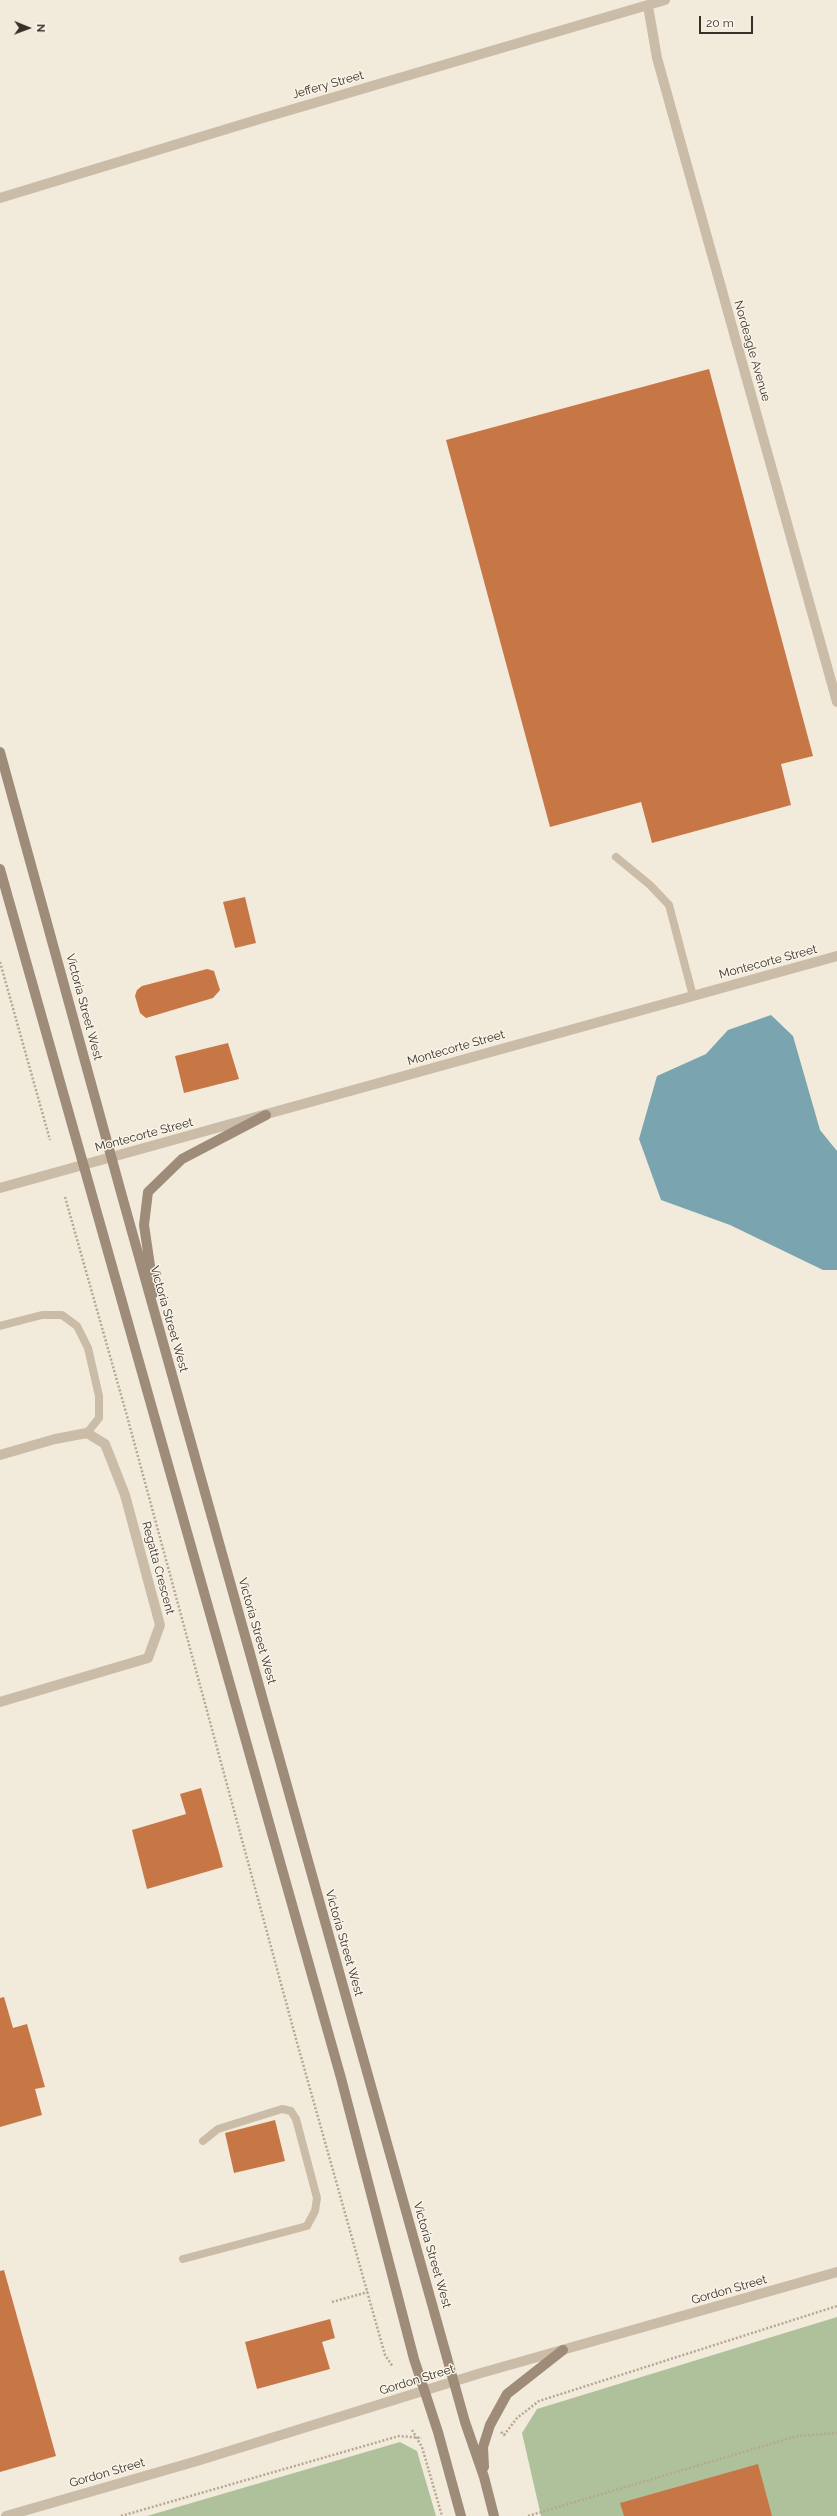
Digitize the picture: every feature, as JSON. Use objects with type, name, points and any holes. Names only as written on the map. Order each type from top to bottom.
[{"type":"main road","name":"Victoria Street West","points":[[0,752],[161,1336],[465,2422],[484,2477],[494,2516]]},
{"type":"main road","points":[[0,868],[82,1166],[341,2078],[414,2360],[461,2516]]},
{"type":"main road","points":[[161,1336],[144,1225],[148,1192],[182,1159],[266,1115]]},
{"type":"main road","points":[[484,2477],[483,2447],[490,2425],[507,2394],[563,2350]]},
{"type":"street","name":"Jeffery Street","points":[[0,198],[263,118],[665,0]]},
{"type":"street","name":"Nordeagle Avenue","points":[[648,6],[657,58],[837,702]]},
{"type":"street","name":"Montecorte Street","points":[[0,1188],[837,956]]},
{"type":"street","points":[[0,1455],[55,1439],[87,1433]]},
{"type":"street","name":"Regatta Crescent","points":[[0,1702],[148,1658],[160,1625],[125,1495],[105,1444],[87,1433]]},
{"type":"street","name":"Gordon Street","points":[[6,2516],[197,2461],[424,2390],[837,2272]]},
{"type":"lane","points":[[616,857],[650,885],[669,905],[693,996]]},
{"type":"lane","points":[[0,1326],[42,1315],[62,1315],[77,1326],[88,1348],[99,1396],[99,1418],[87,1433]]},
{"type":"lane","points":[[183,2259],[307,2226],[316,2204],[317,2198],[310,2169],[296,2118],[291,2111],[282,2108],[218,2128],[203,2141]]},
{"type":"path","points":[[0,962],[50,1140]]},
{"type":"path","points":[[65,1197],[127,1416],[296,2039],[386,2355],[393,2366]]},
{"type":"path","points":[[332,2302],[368,2292]]},
{"type":"path","points":[[504,2435],[517,2418],[539,2401],[837,2306]]},
{"type":"path","points":[[412,2430],[415,2438],[422,2447],[442,2516]]},
{"type":"path","points":[[528,2516],[797,2436],[837,2433]]},
{"type":"path","points":[[122,2516],[398,2436],[422,2438]]},
{"type":"green space","points":[[837,2317],[837,2516],[541,2516],[522,2433],[537,2409]]},
{"type":"green space","points":[[400,2442],[417,2451],[436,2516],[147,2516]]},
{"type":"water","points":[[771,1015],[793,1036],[820,1130],[837,1151],[837,1270],[823,1270],[730,1225],[661,1200],[639,1139],[657,1076],[706,1054],[728,1030]]},
{"type":"building","points":[[709,369],[813,756],[781,764],[791,805],[652,843],[641,802],[550,827],[446,440]]},
{"type":"building","points":[[245,897],[256,943],[235,948],[223,902]]},
{"type":"building","points":[[207,969],[214,971],[220,990],[213,998],[146,1018],[140,1013],[135,996],[137,990],[142,986]]},
{"type":"building","points":[[228,1043],[239,1079],[184,1093],[175,1056]]},
{"type":"building","points":[[201,1788],[223,1867],[147,1889],[132,1830],[186,1814],[180,1794]]},
{"type":"building","points":[[4,1997],[13,2028],[27,2024],[45,2087],[35,2089],[42,2115],[0,2127],[0,1998]]},
{"type":"building","points":[[275,2120],[285,2161],[234,2173],[225,2133]]},
{"type":"building","points":[[4,2270],[56,2456],[0,2472],[0,2271]]},
{"type":"building","points":[[330,2319],[335,2338],[322,2342],[330,2369],[257,2389],[245,2342]]},
{"type":"building","points":[[758,2464],[772,2516],[624,2516],[620,2503]]}]
